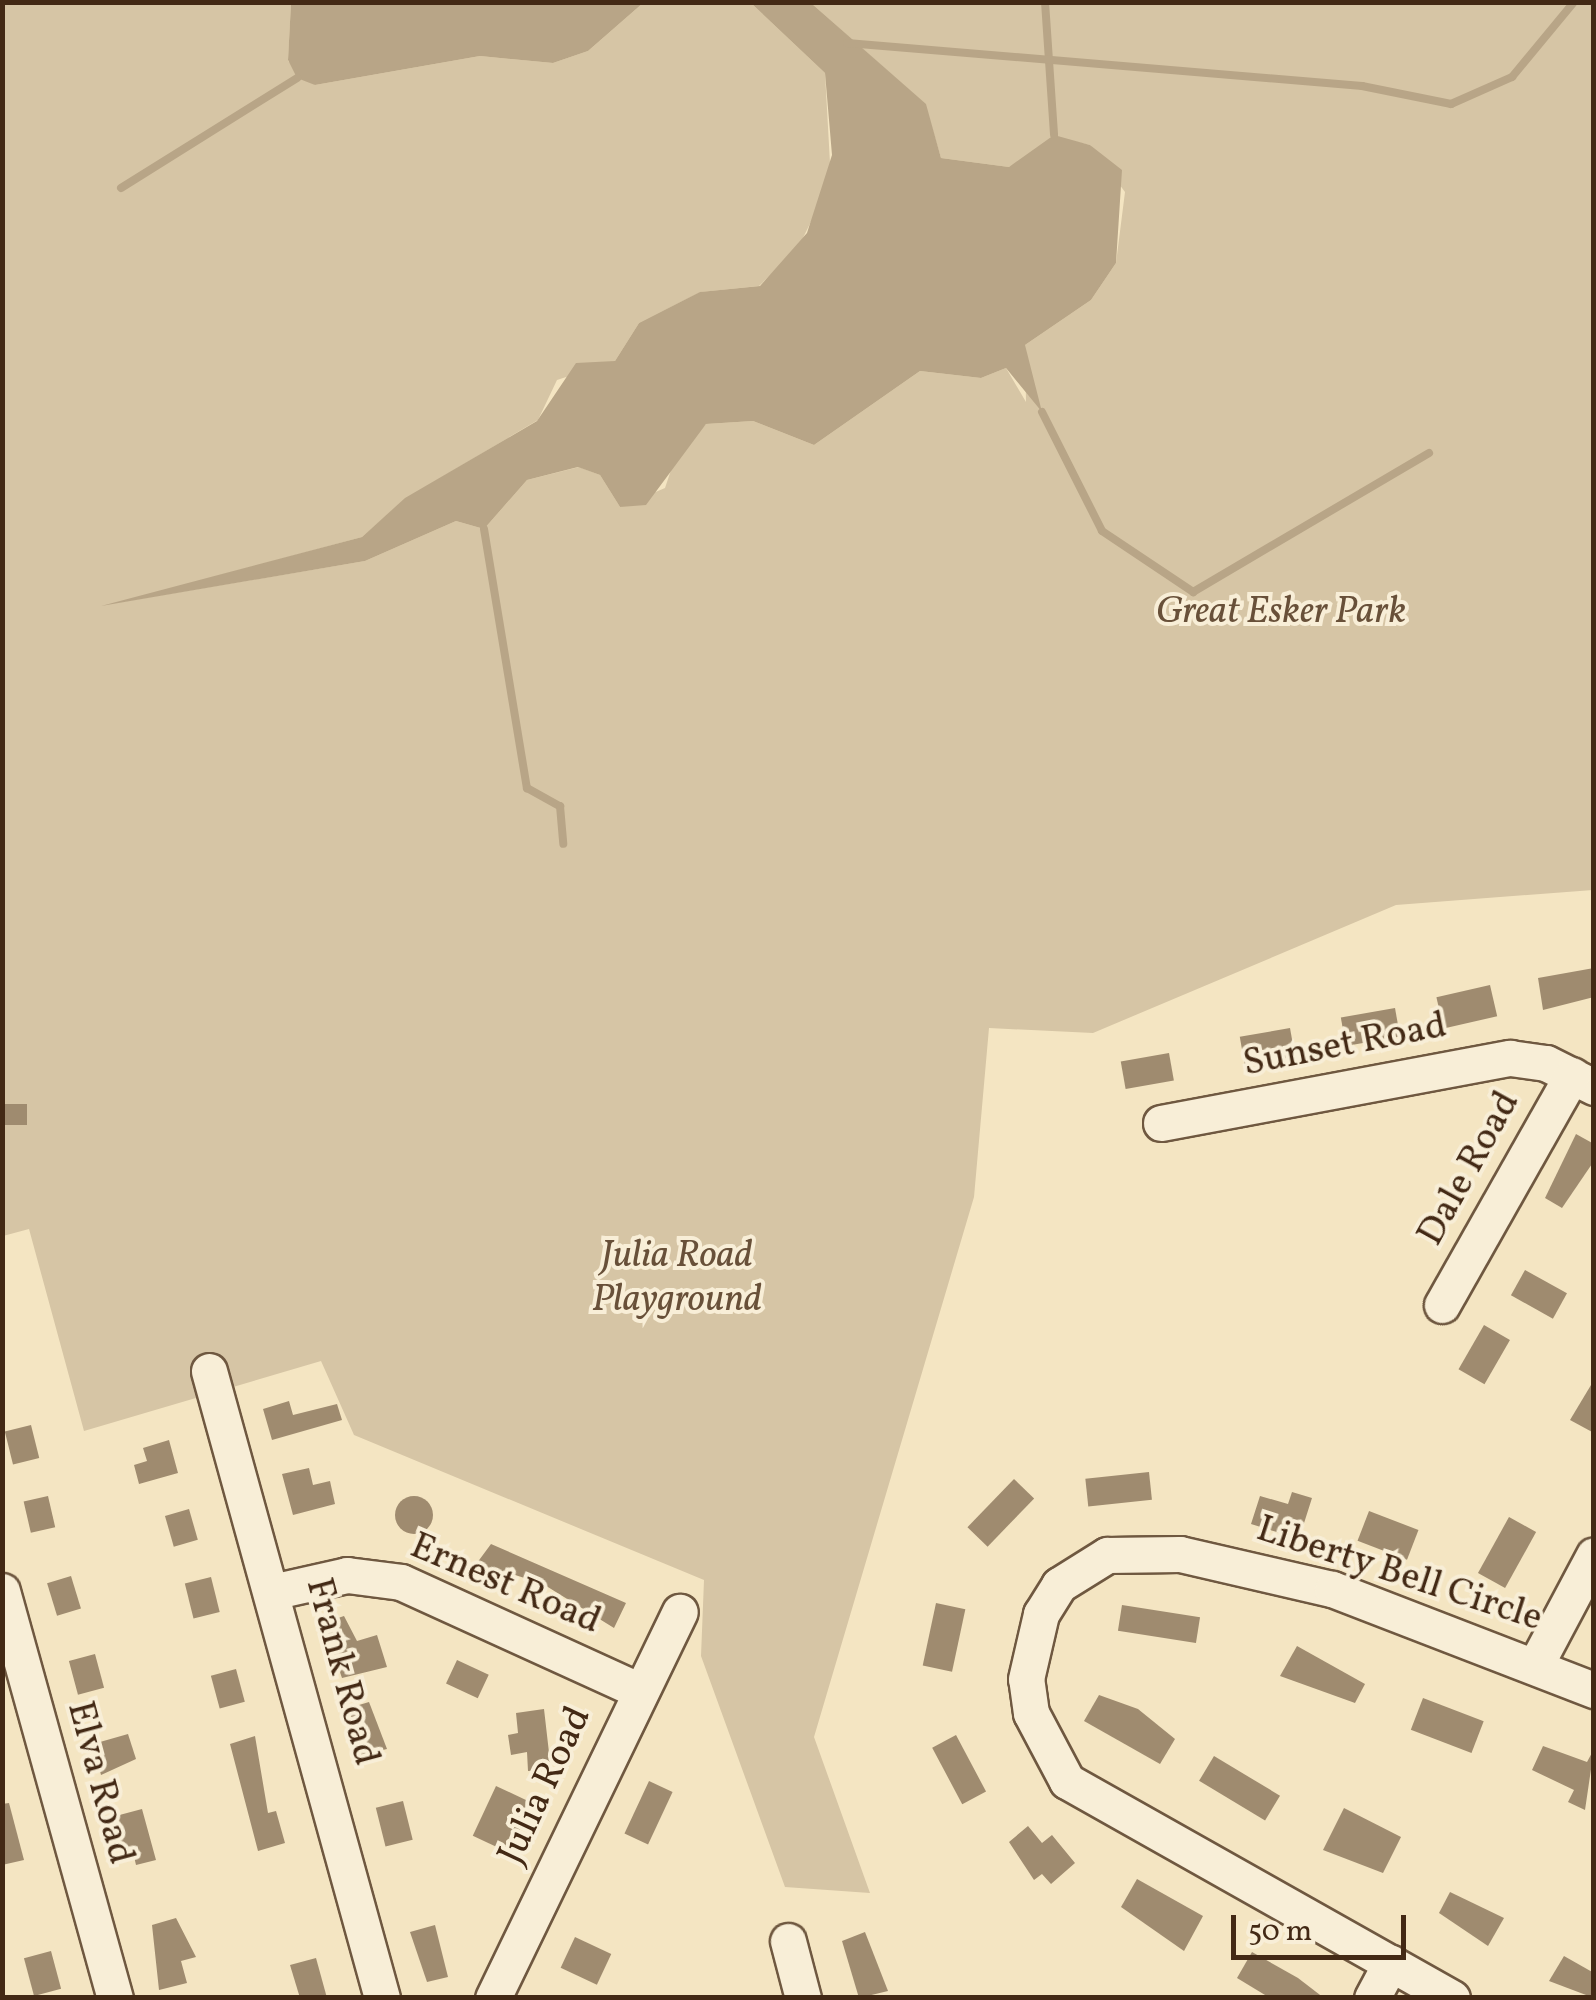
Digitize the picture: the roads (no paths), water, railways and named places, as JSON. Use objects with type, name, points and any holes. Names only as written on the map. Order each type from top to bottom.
[{"type":"street","name":"Sunset Road","points":[[1161,1124],[1510,1058],[1570,1075]]},
{"type":"street","name":"Dale Road","points":[[1442,1305],[1570,1075]]},
{"type":"street","name":"Frank Road","points":[[209,1370],[276,1591],[382,1998]]},
{"type":"street","name":"Liberty Bell Circle","points":[[1452,1998],[1067,1780],[1030,1713],[1026,1679],[1041,1614],[1059,1585],[1106,1556],[1180,1554],[1332,1589],[1536,1664],[1594,1690]]},
{"type":"street","points":[[1536,1664],[1594,1555]]},
{"type":"street","name":"Ernest Road","points":[[276,1591],[347,1575],[401,1582],[638,1690]]},
{"type":"street","name":"Elva Road","points":[[2,1591],[116,1998]]},
{"type":"street","name":"Julia Road","points":[[493,1998],[638,1690],[680,1612]]},
{"type":"street","points":[[788,1941],[803,1998]]},
{"type":"street","points":[[1372,1998],[1391,1964]]},
{"type":"waterway","points":[[1045,2],[1054,135]]},
{"type":"waterway","points":[[847,43],[1362,86],[1451,104],[1512,77],[1574,2]]},
{"type":"waterway","points":[[121,188],[297,78]]},
{"type":"waterway","points":[[1042,412],[1102,531],[1193,592],[1429,453]]},
{"type":"waterway","points":[[484,529],[527,788],[560,806],[563,844]]},
{"type":"park label","name":"Great Esker Park","points":[[1281,613]]},
{"type":"park label","name":"Julia Road Playground","points":[[677,1279]]}]
